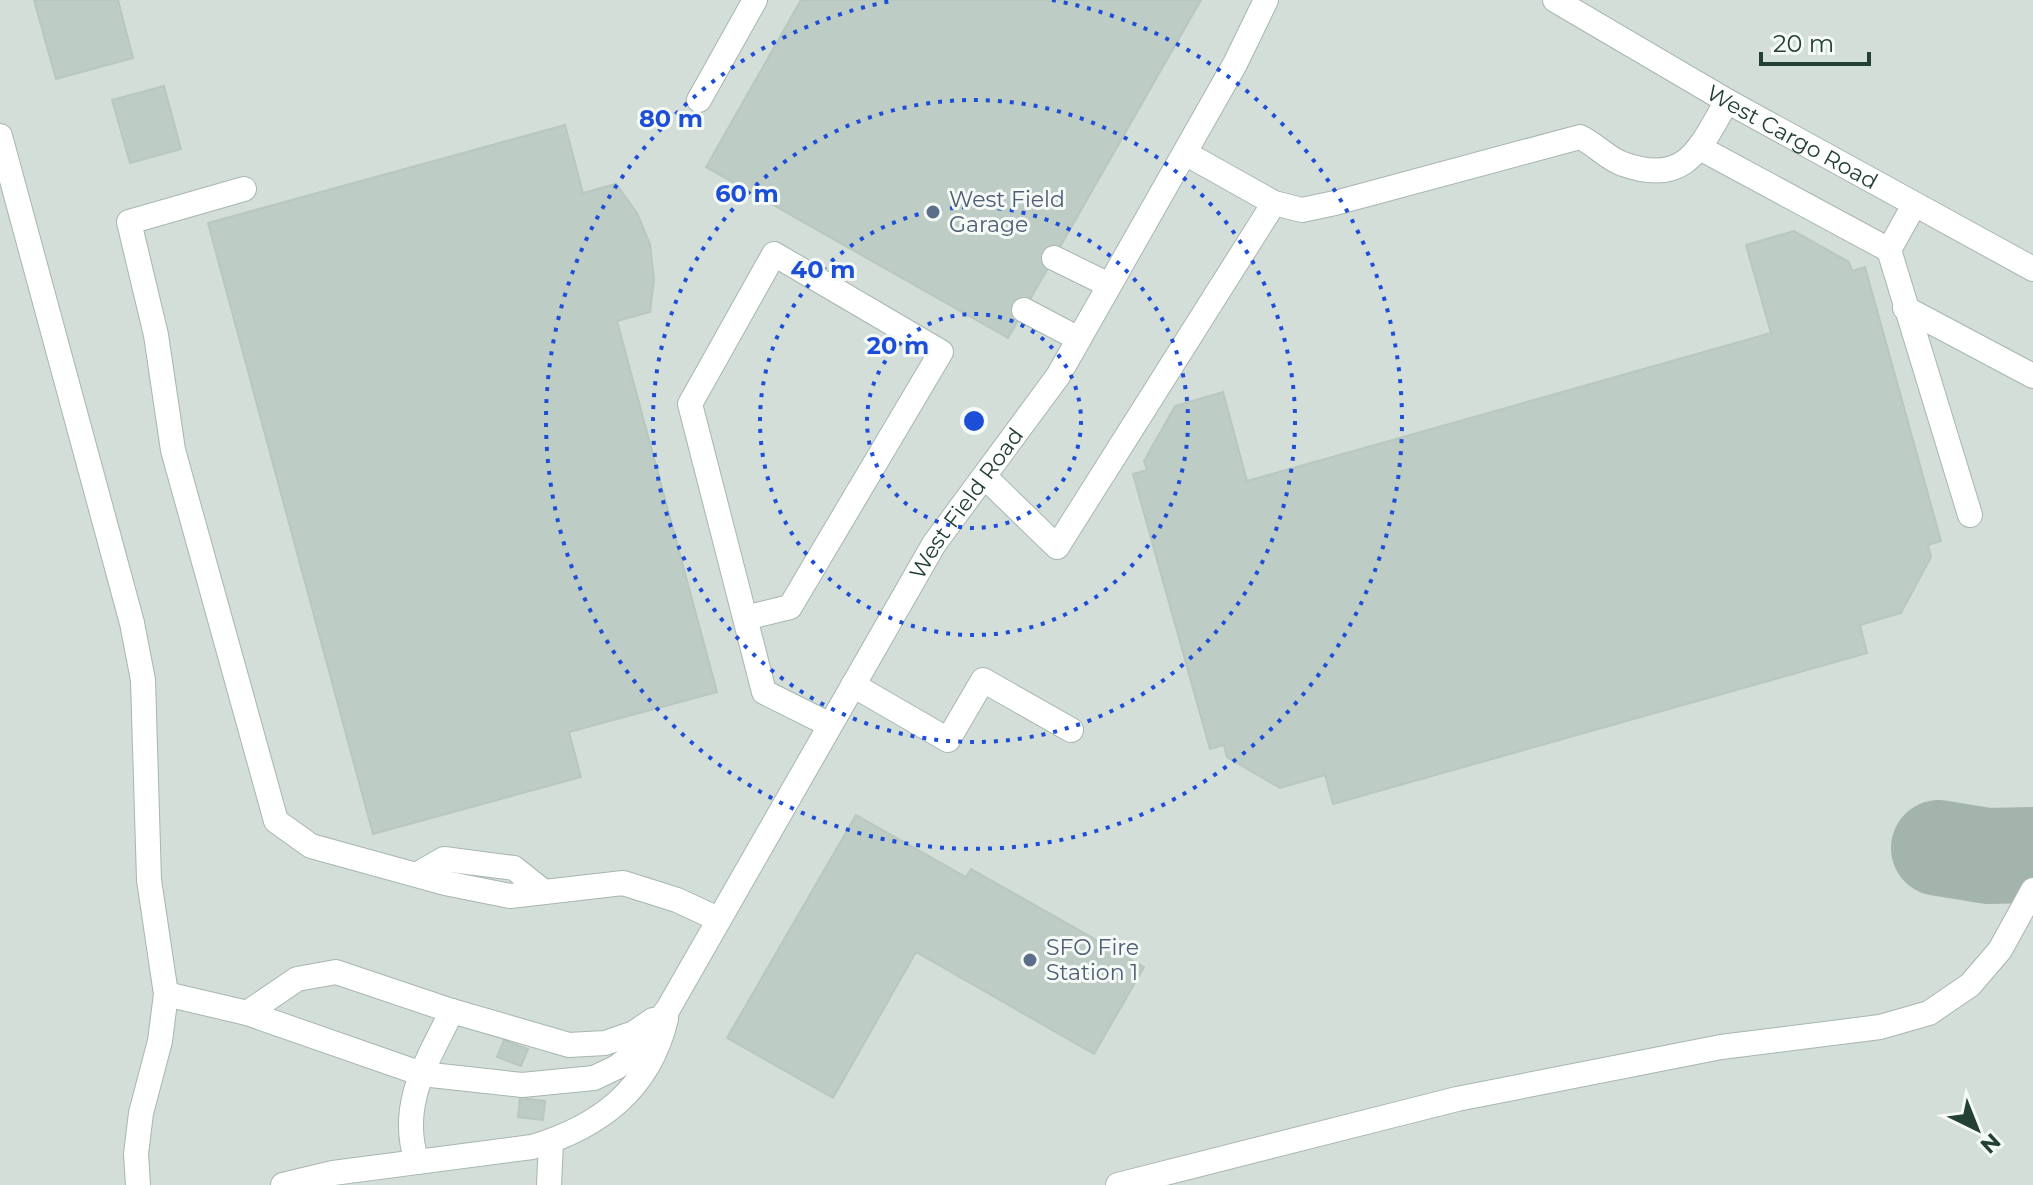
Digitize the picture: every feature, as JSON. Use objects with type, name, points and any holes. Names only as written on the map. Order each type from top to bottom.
[{"type":"street","points":[[699,100],[755,0]]},
{"type":"street","name":"West Field Road","points":[[668,1009],[934,544],[1058,376],[1185,153],[1266,0]]},
{"type":"street","name":"West Cargo Road","points":[[1555,0],[1727,101],[2033,269]]},
{"type":"street","points":[[1185,153],[1274,203],[1302,210],[1580,137],[1620,164],[1659,169],[1683,165],[1700,148],[1727,101]]},
{"type":"street","points":[[0,136],[132,623],[143,680],[149,880],[166,994],[160,1041],[141,1113],[136,1154],[138,1185]]},
{"type":"street","points":[[1700,148],[1889,250]]},
{"type":"street","points":[[244,189],[129,222],[156,335],[173,450],[276,821],[311,846],[510,896],[623,883],[677,900],[718,919]]},
{"type":"street","points":[[985,477],[1057,547],[1274,203]]},
{"type":"street","points":[[1914,205],[1889,250],[1970,515]]},
{"type":"street","points":[[745,618],[790,607],[941,352],[774,254],[690,404],[764,692],[830,725]]},
{"type":"street","points":[[1054,258],[1109,285]]},
{"type":"street","points":[[1905,308],[2033,376]]},
{"type":"street","points":[[1024,310],[1079,339]]},
{"type":"street","points":[[853,685],[948,740],[983,680],[1071,730]]},
{"type":"street","points":[[1118,1185],[1457,1099],[1721,1047],[1880,1027],[1929,1013],[1970,985],[2000,950],[2033,890]]},
{"type":"street","points":[[247,1013],[297,979],[336,972],[452,1011],[569,1045],[605,1043],[634,1033],[668,1009]]},
{"type":"street","points":[[166,994],[247,1013],[422,1074],[522,1085],[594,1078],[632,1055],[668,1009]]},
{"type":"street","points":[[283,1185],[333,1173],[551,1142],[591,1123],[631,1091],[658,1050],[668,1009]]},
{"type":"street","points":[[417,1162],[410,1140],[408,1116],[422,1074],[452,1011]]},
{"type":"street","points":[[549,1185],[551,1142]]},
{"type":"shaded area","points":[[0,0],[2033,0],[2033,1185],[0,1185]]},
{"type":"building","points":[[34,0],[118,0],[133,58],[56,79]]},
{"type":"building","name":"West Field Garage","points":[[801,0],[1201,0],[1008,338],[706,167]]},
{"type":"building","points":[[164,86],[181,149],[130,163],[112,100]]},
{"type":"building","points":[[565,125],[583,193],[616,184],[637,213],[650,244],[654,279],[650,312],[617,321],[717,692],[569,732],[581,777],[373,834],[208,223]]},
{"type":"building","points":[[1794,231],[1849,262],[1852,271],[1865,267],[1941,541],[1928,545],[1931,557],[1901,613],[1860,625],[1867,653],[1333,804],[1325,775],[1280,788],[1227,757],[1224,745],[1210,749],[1133,474],[1147,470],[1144,461],[1175,406],[1223,392],[1247,481],[1771,333],[1746,245]]},
{"type":"building","name":"SFO Fire Station 1","points":[[856,815],[966,877],[971,869],[1144,967],[1094,1054],[916,952],[833,1098],[727,1038]]},
{"type":"building","points":[[504,1040],[528,1049],[521,1066],[497,1057]]},
{"type":"building","points":[[520,1098],[545,1101],[543,1120],[518,1117]]},
{"type":"taxiway","points":[[1939,848],[1988,856],[2033,855]]},
{"type":"place","name":"West Field Garage","points":[[933,212]]},
{"type":"place","name":"SFO Fire Station 1","points":[[1030,960]]}]
